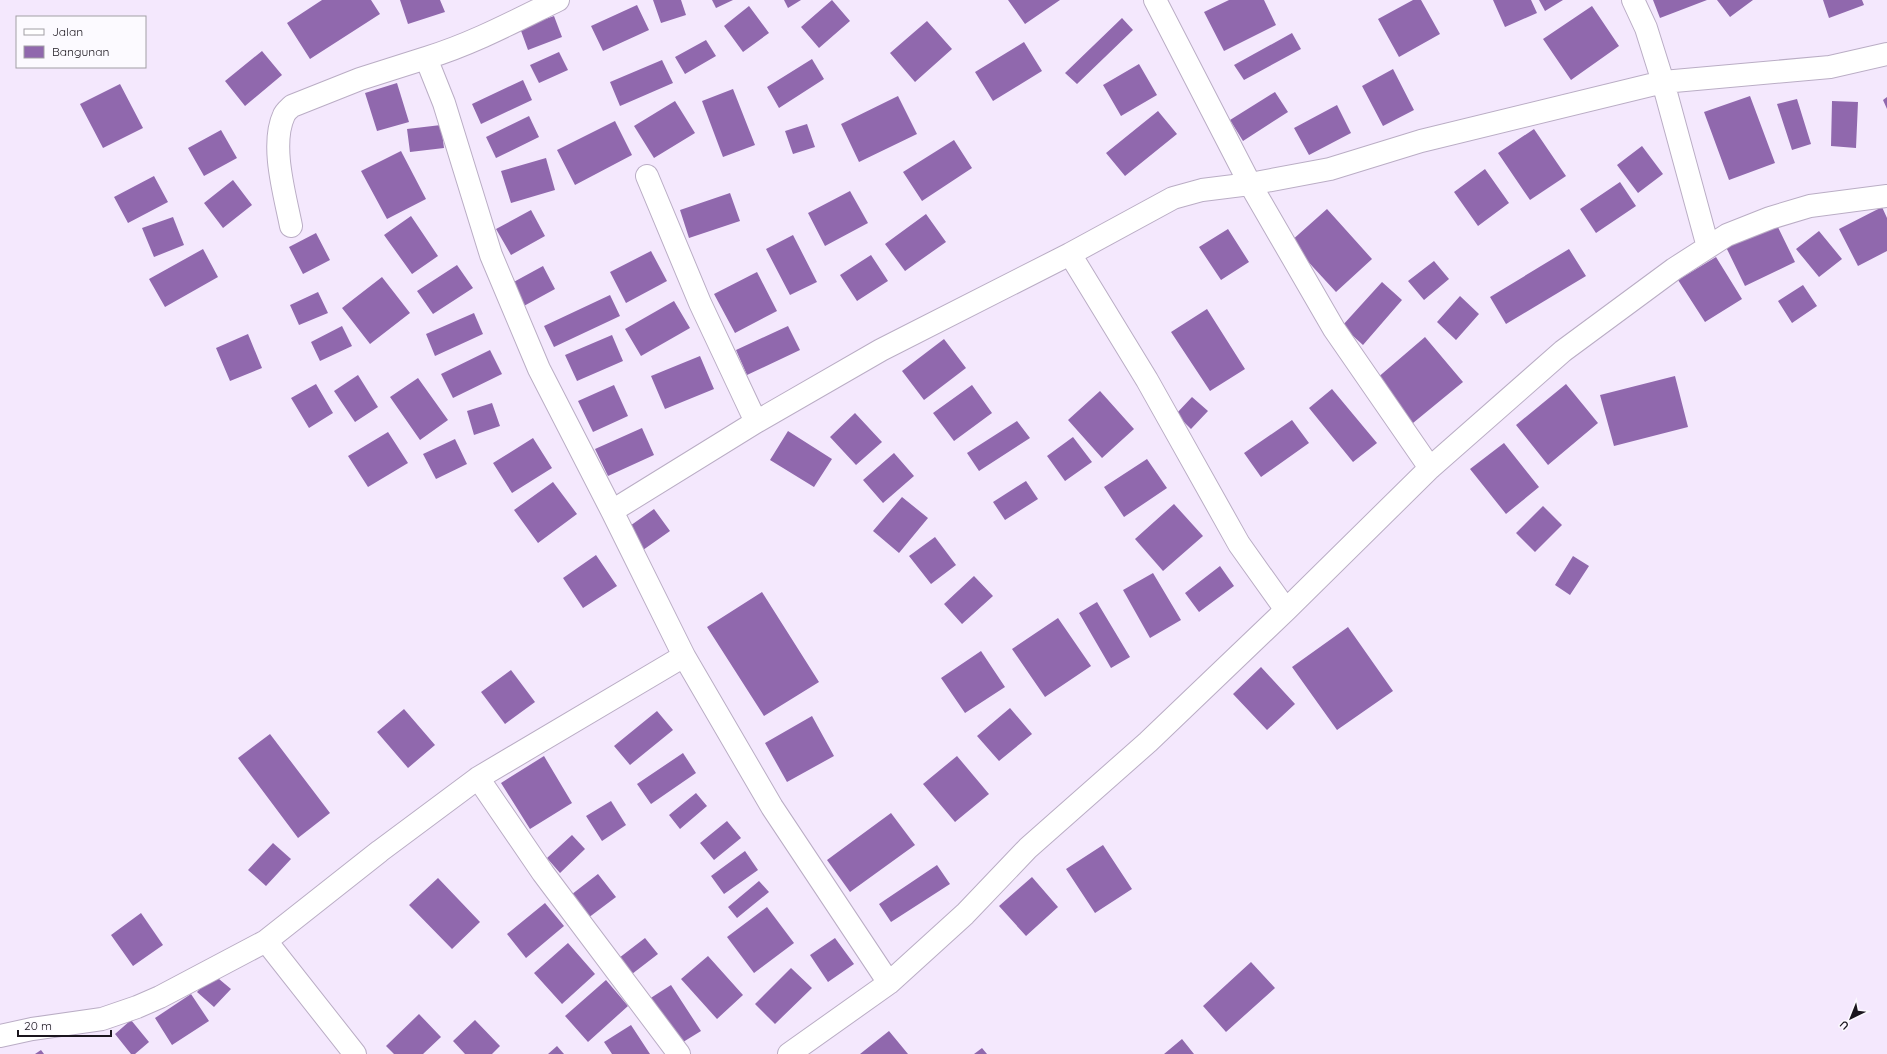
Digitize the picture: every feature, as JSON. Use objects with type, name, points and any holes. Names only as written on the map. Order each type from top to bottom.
[{"type":"street","points":[[291,226],[279,167],[279,132],[284,114],[292,106],[360,79],[451,50],[558,0]]},
{"type":"street","points":[[1155,0],[1250,184],[1334,329],[1430,468]]},
{"type":"street","points":[[1633,0],[1646,28],[1663,82],[1708,247]]},
{"type":"street","points":[[612,511],[756,422],[881,350],[1070,254],[1172,198],[1202,190],[1250,184],[1330,169],[1421,140],[1663,82],[1830,67],[1887,54]]},
{"type":"street","points":[[426,58],[444,103],[491,254],[539,369],[684,656],[772,806],[889,983]]},
{"type":"street","points":[[647,176],[700,303],[756,422]]},
{"type":"street","points":[[789,1054],[889,983],[964,914],[1028,848],[1148,742],[1286,610],[1430,468],[1563,351],[1674,269],[1727,235],[1770,218],[1810,206],[1887,196]]},
{"type":"street","points":[[1070,254],[1147,380],[1239,544],[1286,610]]},
{"type":"street","points":[[0,1036],[32,1029],[102,1019],[137,1007],[160,997],[266,941],[380,851],[478,778],[684,656]]},
{"type":"street","points":[[478,778],[543,873],[679,1054]]},
{"type":"street","points":[[266,941],[355,1054]]},
{"type":"building","points":[[322,0],[371,0],[380,14],[310,59],[287,23]]},
{"type":"building","points":[[400,0],[440,0],[445,12],[408,24]]},
{"type":"building","points":[[653,0],[681,0],[686,15],[661,23]]},
{"type":"building","points":[[712,0],[733,0],[716,8]]},
{"type":"building","points":[[784,0],[801,0],[788,8]]},
{"type":"building","points":[[832,0],[850,21],[819,48],[801,27]]},
{"type":"building","points":[[1008,0],[1060,0],[1025,24]]},
{"type":"building","points":[[1229,0],[1264,0],[1276,25],[1224,51],[1204,12]]},
{"type":"building","points":[[1413,0],[1421,0],[1440,34],[1399,57],[1378,19]]},
{"type":"building","points":[[1493,0],[1531,0],[1537,13],[1505,27]]},
{"type":"building","points":[[1539,0],[1563,0],[1545,11]]},
{"type":"building","points":[[1653,0],[1707,0],[1660,18]]},
{"type":"building","points":[[1717,0],[1753,0],[1730,17]]},
{"type":"building","points":[[1823,0],[1862,0],[1864,5],[1829,18]]},
{"type":"building","points":[[637,5],[649,30],[603,51],[591,26]]},
{"type":"building","points":[[749,6],[769,33],[743,52],[724,26]]},
{"type":"building","points":[[1592,6],[1619,46],[1571,80],[1543,39]]},
{"type":"building","points":[[554,16],[562,37],[528,50],[520,28]]},
{"type":"building","points":[[1122,18],[1133,30],[1077,84],[1065,73]]},
{"type":"building","points":[[927,21],[952,49],[915,82],[890,53]]},
{"type":"building","points":[[1292,33],[1301,49],[1244,80],[1234,65]]},
{"type":"building","points":[[706,40],[716,56],[685,74],[675,57]]},
{"type":"building","points":[[1024,42],[1042,71],[993,101],[975,72]]},
{"type":"building","points":[[262,51],[282,75],[245,106],[225,81]]},
{"type":"building","points":[[559,52],[568,70],[539,83],[530,65]]},
{"type":"building","points":[[812,59],[824,79],[779,108],[767,87]]},
{"type":"building","points":[[662,60],[673,83],[620,106],[610,82]]},
{"type":"building","points":[[1139,64],[1157,95],[1121,116],[1103,85]]},
{"type":"building","points":[[1393,69],[1414,110],[1383,126],[1362,86]]},
{"type":"building","points":[[523,80],[532,100],[481,124],[472,104]]},
{"type":"building","points":[[397,83],[409,122],[377,131],[365,93]]},
{"type":"building","points":[[120,84],[143,128],[103,148],[80,104]]},
{"type":"building","points":[[733,89],[755,145],[723,157],[702,101]]},
{"type":"building","points":[[1275,92],[1288,112],[1243,141],[1230,120]]},
{"type":"building","points":[[898,96],[917,134],[859,162],[841,124]]},
{"type":"building","points":[[1750,96],[1775,163],[1729,180],[1704,112]]},
{"type":"building","points":[[1887,97],[1887,109],[1883,100]]},
{"type":"building","points":[[1797,99],[1811,144],[1792,150],[1777,104]]},
{"type":"building","points":[[675,101],[695,133],[654,158],[634,126]]},
{"type":"building","points":[[1832,101],[1858,102],[1856,148],[1831,146]]},
{"type":"building","points":[[1337,105],[1351,133],[1309,155],[1294,128]]},
{"type":"building","points":[[1158,111],[1177,134],[1125,176],[1106,153]]},
{"type":"building","points":[[529,116],[539,137],[496,158],[486,137]]},
{"type":"building","points":[[615,121],[632,155],[575,185],[557,150]]},
{"type":"building","points":[[807,124],[815,147],[793,154],[785,131]]},
{"type":"building","points":[[441,125],[444,148],[410,152],[407,129]]},
{"type":"building","points":[[1534,129],[1566,176],[1530,200],[1498,153]]},
{"type":"building","points":[[221,130],[237,158],[204,176],[188,148]]},
{"type":"building","points":[[954,140],[972,168],[922,201],[903,172]]},
{"type":"building","points":[[1642,146],[1663,174],[1638,193],[1617,165]]},
{"type":"building","points":[[401,151],[426,199],[387,219],[361,171]]},
{"type":"building","points":[[546,158],[555,190],[511,203],[501,171]]},
{"type":"building","points":[[1485,169],[1509,203],[1478,226],[1454,192]]},
{"type":"building","points":[[154,176],[168,202],[128,223],[114,197]]},
{"type":"building","points":[[233,180],[252,205],[223,228],[204,203]]},
{"type":"building","points":[[1620,182],[1636,206],[1596,233],[1580,209]]},
{"type":"building","points":[[850,191],[868,223],[825,246],[808,213]]},
{"type":"building","points":[[730,193],[740,221],[689,238],[680,210]]},
{"type":"building","points":[[1882,207],[1887,218],[1887,251],[1858,266],[1839,229]]},
{"type":"building","points":[[1327,209],[1372,259],[1336,292],[1290,242]]},
{"type":"building","points":[[531,210],[545,236],[511,255],[496,229]]},
{"type":"building","points":[[926,214],[946,242],[905,271],[885,244]]},
{"type":"building","points":[[411,216],[438,256],[412,274],[384,235]]},
{"type":"building","points":[[173,217],[184,245],[154,257],[142,228]]},
{"type":"building","points":[[1775,221],[1795,262],[1745,286],[1725,245]]},
{"type":"building","points":[[1228,229],[1249,262],[1221,280],[1199,247]]},
{"type":"building","points":[[1819,231],[1842,259],[1819,277],[1796,249]]},
{"type":"building","points":[[316,233],[330,260],[303,274],[289,247]]},
{"type":"building","points":[[793,235],[817,282],[790,295],[766,249]]},
{"type":"building","points":[[203,249],[218,277],[165,307],[149,279]]},
{"type":"building","points":[[1569,249],[1586,276],[1506,324],[1490,297]]},
{"type":"building","points":[[651,251],[667,281],[626,303],[610,272]]},
{"type":"building","points":[[871,255],[888,281],[857,301],[840,275]]},
{"type":"building","points":[[1716,257],[1742,299],[1705,322],[1678,280]]},
{"type":"building","points":[[1434,261],[1449,279],[1424,300],[1408,281]]},
{"type":"building","points":[[457,265],[473,288],[433,314],[417,291]]},
{"type":"building","points":[[543,266],[555,289],[522,307],[510,284]]},
{"type":"building","points":[[757,272],[777,311],[735,333],[714,294]]},
{"type":"building","points":[[382,277],[410,313],[370,344],[342,308]]},
{"type":"building","points":[[1382,282],[1402,300],[1363,345],[1342,326]]},
{"type":"building","points":[[1803,285],[1817,306],[1792,323],[1778,301]]},
{"type":"building","points":[[318,292],[328,313],[299,325],[290,305]]},
{"type":"building","points":[[610,295],[620,316],[554,347],[544,326]]},
{"type":"building","points":[[1460,296],[1479,314],[1456,340],[1437,322]]},
{"type":"building","points":[[674,301],[690,328],[641,356],[625,329]]},
{"type":"building","points":[[1207,309],[1245,369],[1210,391],[1171,332]]},
{"type":"building","points":[[474,313],[483,334],[435,356],[426,334]]},
{"type":"building","points":[[342,326],[352,346],[320,361],[311,342]]},
{"type":"building","points":[[788,326],[800,350],[747,375],[736,350]]},
{"type":"building","points":[[248,334],[262,368],[230,381],[216,348]]},
{"type":"building","points":[[612,335],[623,361],[577,381],[565,355]]},
{"type":"building","points":[[1425,337],[1463,382],[1413,423],[1376,379]]},
{"type":"building","points":[[944,339],[966,368],[924,400],[902,371]]},
{"type":"building","points":[[490,350],[502,374],[453,398],[441,374]]},
{"type":"building","points":[[700,356],[714,389],[665,409],[651,376]]},
{"type":"building","points":[[358,375],[378,407],[355,422],[334,391]]},
{"type":"building","points":[[1675,376],[1688,427],[1614,446],[1600,395]]},
{"type":"building","points":[[418,378],[448,420],[420,440],[390,397]]},
{"type":"building","points":[[316,384],[333,413],[309,428],[291,398]]},
{"type":"building","points":[[1566,384],[1598,423],[1548,465],[1516,425]]},
{"type":"building","points":[[614,385],[628,416],[593,432],[578,401]]},
{"type":"building","points":[[972,385],[992,413],[954,441],[933,413]]},
{"type":"building","points":[[1332,389],[1377,443],[1353,462],[1309,408]]},
{"type":"building","points":[[1100,391],[1134,429],[1102,458],[1068,420]]},
{"type":"building","points":[[1192,397],[1208,411],[1191,429],[1176,414]]},
{"type":"building","points":[[492,403],[500,426],[474,435],[467,411]]},
{"type":"building","points":[[855,413],[882,442],[856,465],[830,437]]},
{"type":"building","points":[[1292,420],[1309,443],[1261,477],[1244,453]]},
{"type":"building","points":[[1017,421],[1030,438],[979,471],[967,453]]},
{"type":"building","points":[[642,428],[654,455],[608,476],[595,449]]},
{"type":"building","points":[[788,431],[832,459],[814,487],[770,460]]},
{"type":"building","points":[[388,432],[408,463],[368,487],[348,456]]},
{"type":"building","points":[[1073,437],[1092,462],[1065,481],[1047,456]]},
{"type":"building","points":[[533,438],[552,468],[512,493],[493,463]]},
{"type":"building","points":[[455,439],[467,464],[436,479],[423,454]]},
{"type":"building","points":[[1504,443],[1539,487],[1506,514],[1470,469]]},
{"type":"building","points":[[894,453],[914,476],[883,503],[863,480]]},
{"type":"building","points":[[1147,459],[1167,488],[1124,517],[1104,487]]},
{"type":"building","points":[[1026,481],[1038,499],[1005,520],[993,502]]},
{"type":"building","points":[[553,482],[577,514],[538,543],[514,510]]},
{"type":"building","points":[[902,497],[928,518],[899,553],[873,531]]},
{"type":"building","points":[[1174,504],[1203,536],[1163,571],[1135,539]]},
{"type":"building","points":[[1543,506],[1562,525],[1535,552],[1516,533]]},
{"type":"building","points":[[654,509],[670,531],[643,550],[627,528]]},
{"type":"building","points":[[935,537],[956,565],[931,584],[909,556]]},
{"type":"building","points":[[596,555],[617,586],[583,608],[563,578]]},
{"type":"building","points":[[1573,556],[1589,566],[1570,595],[1555,585]]},
{"type":"building","points":[[1220,566],[1234,586],[1199,612],[1185,593]]},
{"type":"building","points":[[1153,573],[1181,620],[1150,638],[1123,590]]},
{"type":"building","points":[[974,576],[993,596],[962,624],[944,604]]},
{"type":"building","points":[[762,592],[819,682],[764,716],[707,627]]},
{"type":"building","points":[[1097,602],[1130,657],[1111,668],[1079,613]]},
{"type":"building","points":[[1058,618],[1091,666],[1045,697],[1012,649]]},
{"type":"building","points":[[1348,627],[1393,691],[1337,730],[1292,667]]},
{"type":"building","points":[[981,651],[1005,687],[965,713],[941,678]]},
{"type":"building","points":[[1261,667],[1295,704],[1267,730],[1233,694]]},
{"type":"building","points":[[511,670],[535,702],[505,724],[481,692]]},
{"type":"building","points":[[1010,708],[1032,734],[999,761],[977,736]]},
{"type":"building","points":[[404,709],[435,745],[408,768],[377,732]]},
{"type":"building","points":[[657,711],[673,730],[630,765],[614,746]]},
{"type":"building","points":[[812,716],[834,756],[787,782],[765,743]]},
{"type":"building","points":[[270,734],[330,813],[298,838],[238,758]]},
{"type":"building","points":[[683,753],[696,773],[651,804],[637,784]]},
{"type":"building","points":[[544,756],[572,803],[530,829],[501,783]]},
{"type":"building","points":[[957,756],[989,794],[955,822],[923,784]]},
{"type":"building","points":[[696,793],[707,806],[680,829],[669,815]]},
{"type":"building","points":[[611,801],[626,825],[602,841],[586,816]]},
{"type":"building","points":[[891,813],[915,845],[850,892],[827,860]]},
{"type":"building","points":[[727,821],[741,838],[714,860],[700,843]]},
{"type":"building","points":[[572,835],[585,849],[560,873],[547,858]]},
{"type":"building","points":[[273,843],[291,859],[266,886],[248,870]]},
{"type":"building","points":[[1103,845],[1132,889],[1095,913],[1066,869]]},
{"type":"building","points":[[745,851],[758,870],[724,894],[711,876]]},
{"type":"building","points":[[937,865],[950,884],[891,922],[879,904]]},
{"type":"building","points":[[598,874],[616,897],[584,921],[567,898]]},
{"type":"building","points":[[1032,877],[1058,907],[1026,936],[999,906]]},
{"type":"building","points":[[438,878],[480,922],[452,949],[409,905]]},
{"type":"building","points":[[759,881],[769,892],[737,918],[728,907]]},
{"type":"building","points":[[545,903],[564,926],[526,958],[507,934]]},
{"type":"building","points":[[767,907],[794,943],[754,973],[727,937]]},
{"type":"building","points":[[141,913],[163,945],[133,966],[111,935]]},
{"type":"building","points":[[645,938],[658,954],[632,974],[619,958]]},
{"type":"building","points":[[835,938],[854,964],[828,982],[810,955]]},
{"type":"building","points":[[568,943],[595,974],[562,1004],[534,973]]},
{"type":"building","points":[[708,956],[743,995],[717,1019],[681,979]]},
{"type":"building","points":[[1251,962],[1275,988],[1226,1032],[1203,1006]]},
{"type":"building","points":[[791,968],[812,988],[775,1024],[755,1004]]},
{"type":"building","points":[[213,974],[231,989],[214,1007],[197,992]]},
{"type":"building","points":[[606,980],[628,1006],[588,1042],[565,1016]]},
{"type":"building","points":[[671,985],[701,1031],[675,1047],[646,1001]]},
{"type":"building","points":[[191,994],[209,1021],[172,1045],[155,1018]]},
{"type":"building","points":[[419,1014],[441,1037],[423,1054],[394,1054],[386,1046]]},
{"type":"building","points":[[131,1020],[149,1042],[135,1054],[131,1054],[115,1034]]},
{"type":"building","points":[[475,1020],[500,1046],[492,1054],[465,1054],[453,1041]]},
{"type":"building","points":[[631,1025],[650,1054],[612,1054],[604,1042]]},
{"type":"building","points":[[889,1031],[908,1054],[860,1054]]},
{"type":"building","points":[[1182,1039],[1194,1054],[1164,1054]]},
{"type":"building","points":[[557,1046],[564,1054],[548,1054]]},
{"type":"building","points":[[982,1048],[987,1054],[974,1054]]},
{"type":"building","points":[[41,1050],[44,1054],[35,1054]]}]
